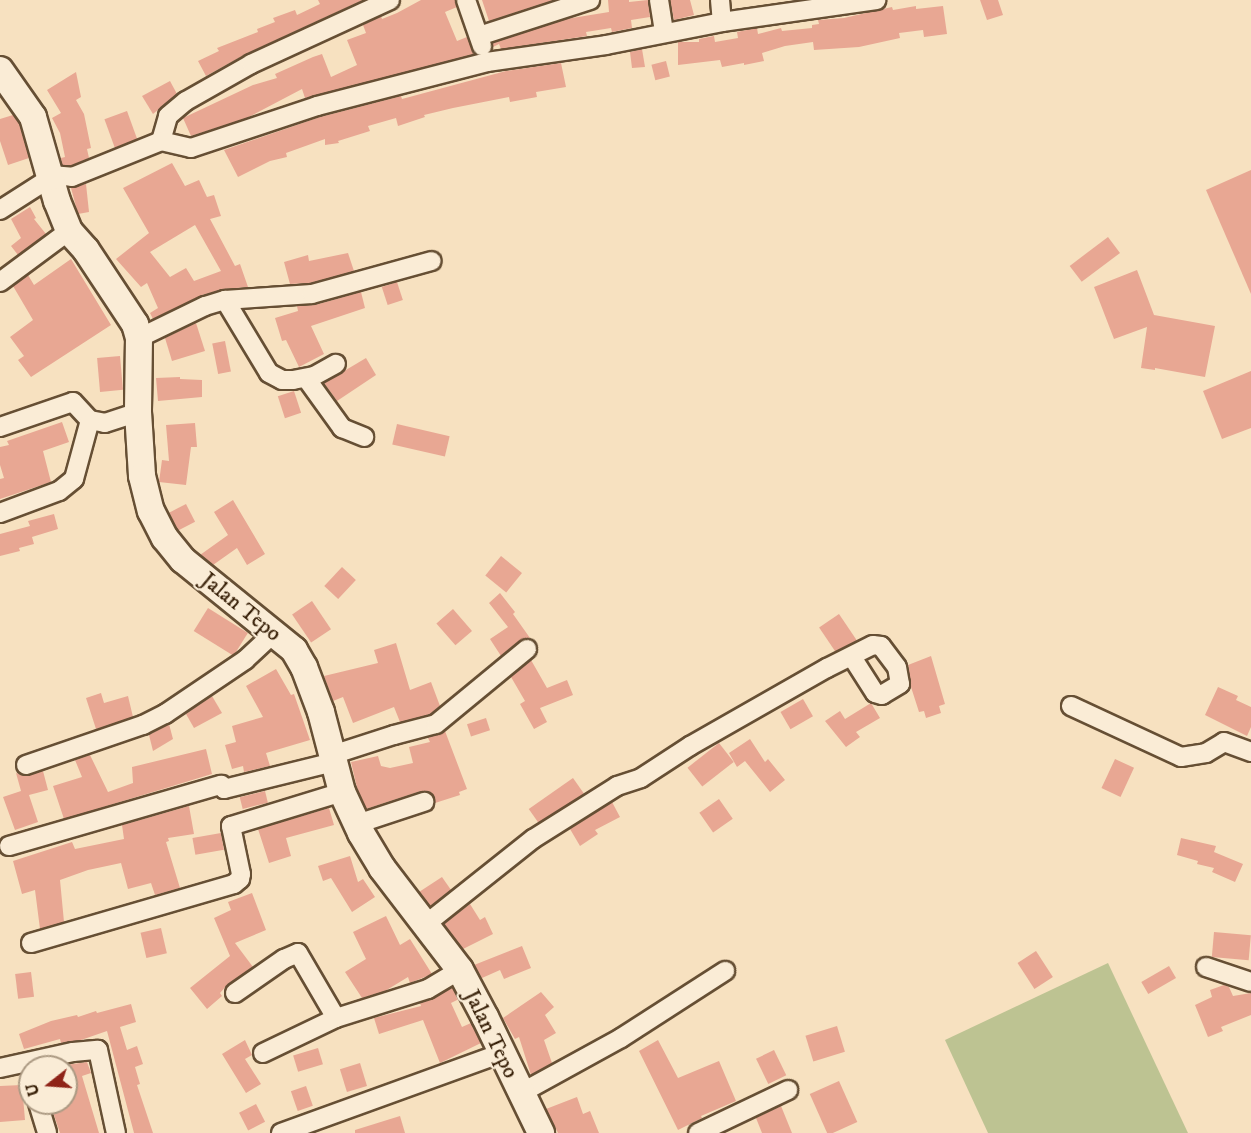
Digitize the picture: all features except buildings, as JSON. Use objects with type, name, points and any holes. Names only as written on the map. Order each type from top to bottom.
[{"type":"street","points":[[161,141],[168,116],[186,101],[251,64],[390,0]]},
{"type":"street","points":[[466,0],[487,62]]},
{"type":"street","points":[[479,36],[566,10],[590,0]]},
{"type":"street","points":[[659,0],[664,33]]},
{"type":"street","points":[[720,0],[722,22]]},
{"type":"street","points":[[0,210],[51,177],[72,177],[161,141],[191,148],[317,106],[487,62],[606,45],[800,6],[876,0]]},
{"type":"street","name":"Jalan Tepo","points":[[0,70],[33,117],[69,231],[129,311],[139,338],[138,412],[142,476],[152,511],[165,538],[183,560],[294,651],[304,668],[321,712],[342,792],[357,824],[382,868],[459,970],[541,1133]]},
{"type":"street","points":[[0,282],[69,231]]},
{"type":"street","points":[[139,338],[205,306],[225,300],[242,297],[312,294],[432,261]]},
{"type":"street","points":[[225,300],[269,374],[282,380],[306,378],[322,373],[336,364]]},
{"type":"street","points":[[306,378],[342,428],[364,438]]},
{"type":"street","points":[[0,427],[73,402],[90,420],[105,423],[138,412]]},
{"type":"street","points":[[0,513],[59,491],[74,479],[90,420]]},
{"type":"street","points":[[26,765],[143,725],[165,714],[245,660],[274,633]]},
{"type":"street","points":[[9,846],[220,785],[224,789],[333,759],[394,735],[436,724],[526,649]]},
{"type":"street","points":[[426,924],[533,839],[617,786],[641,778],[690,746],[827,668],[852,657]]},
{"type":"street","points":[[1071,706],[1181,757],[1206,753],[1224,742],[1251,753]]},
{"type":"street","points":[[31,943],[234,884],[240,879],[241,874],[231,826],[342,792]]},
{"type":"street","points":[[357,824],[424,802]]},
{"type":"street","points":[[235,993],[298,952],[336,1018]]},
{"type":"street","points":[[1206,967],[1251,982]]},
{"type":"street","points":[[263,1053],[336,1018],[419,993],[459,970]]},
{"type":"street","points":[[520,1093],[621,1038],[725,971]]},
{"type":"street","points":[[78,1055],[98,1050],[116,1133]]},
{"type":"street","points":[[281,1133],[502,1053]]},
{"type":"street","points":[[0,1068],[18,1068]]},
{"type":"street","points":[[698,1133],[788,1090]]},
{"type":"street","points":[[42,1115],[47,1133]]},
{"type":"green space","points":[[1108,963],[1188,1133],[988,1133],[945,1040]]}]
